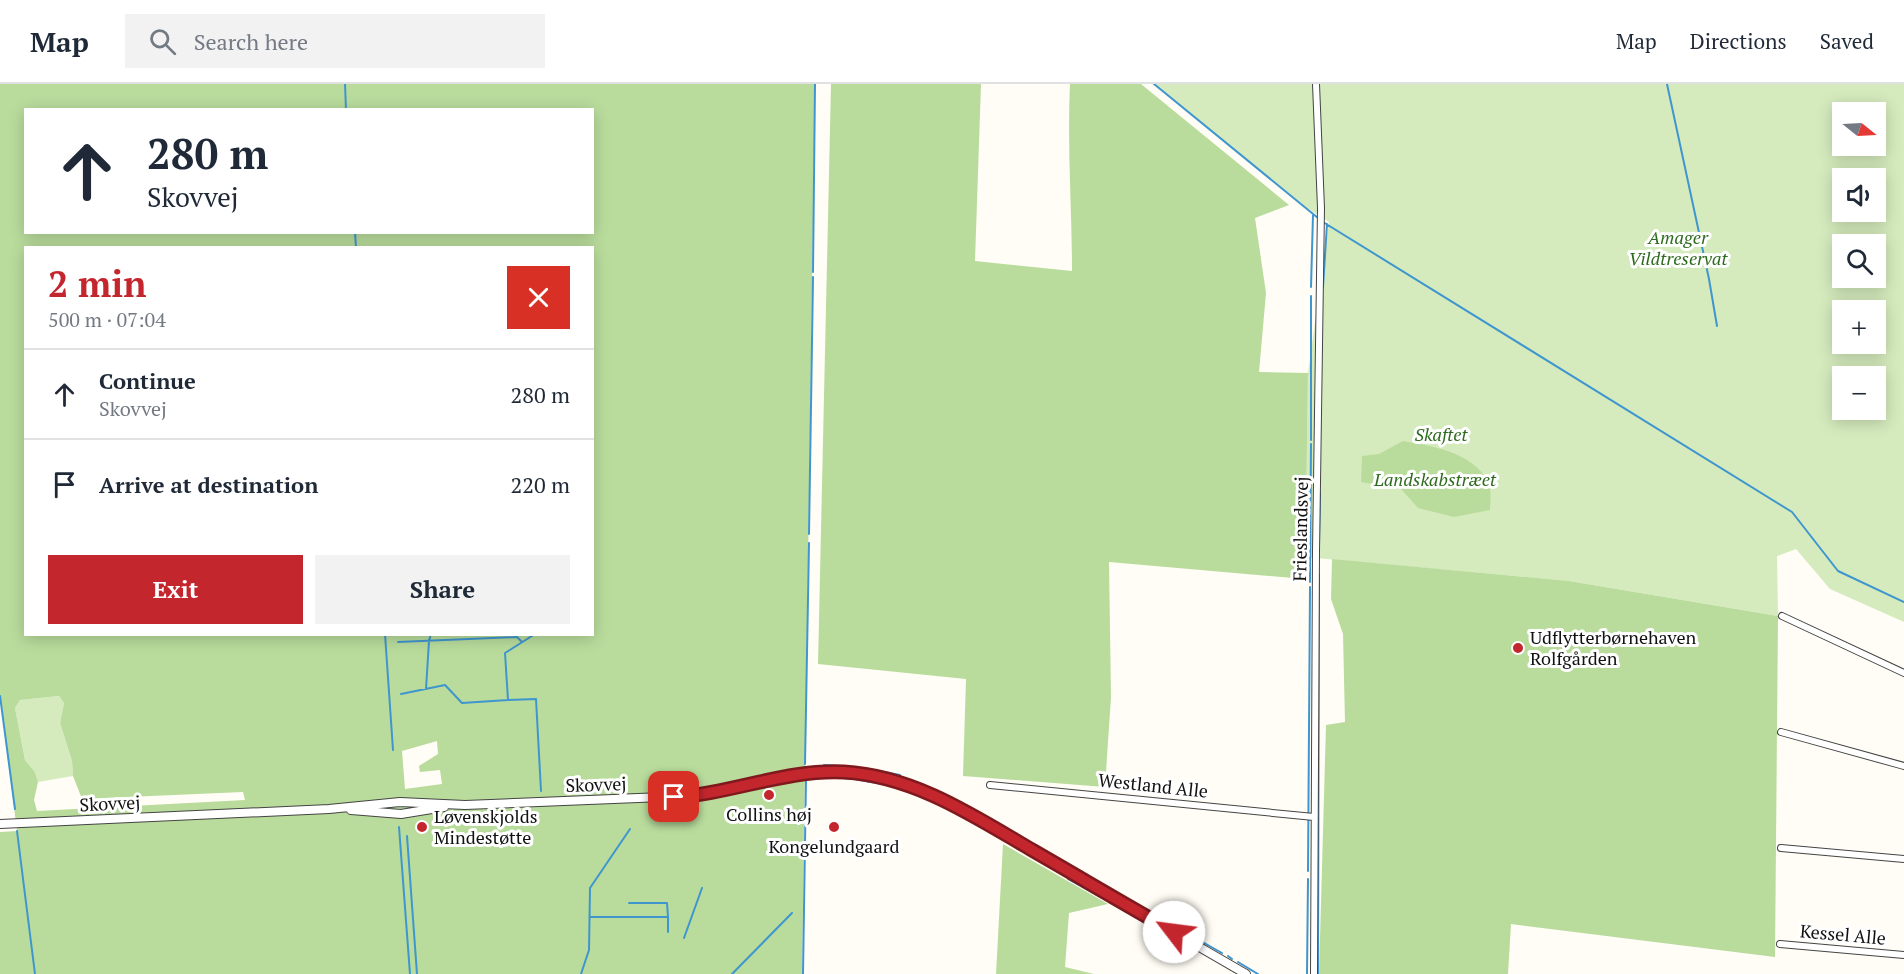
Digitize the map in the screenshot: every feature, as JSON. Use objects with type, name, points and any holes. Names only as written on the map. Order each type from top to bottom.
[{"type":"street","name":"Frieslandsvej","points":[[1314,974],[1318,327],[1321,208],[1316,84]]},
{"type":"street","points":[[1782,616],[1904,673]]},
{"type":"street","points":[[1781,732],[1904,766]]},
{"type":"street","name":"Skovvej","points":[[0,824],[329,809],[401,813],[465,805],[687,796],[711,793],[785,776],[817,772],[845,772],[905,784],[968,813],[1246,974]]},
{"type":"street","name":"Westland Alle","points":[[990,785],[1314,817]]},
{"type":"street","points":[[1781,848],[1904,859]]},
{"type":"street","name":"Kessel Alle","points":[[1780,944],[1904,955]]},
{"type":"green space","points":[[0,84],[815,84],[802,974],[0,974],[0,832],[17,831],[0,696]],"holes":[[[59,696],[64,703],[60,723],[72,761],[73,776],[82,799],[243,792],[245,800],[37,811],[34,800],[38,782],[35,772],[25,760],[15,708],[20,700]],[[437,741],[438,754],[419,766],[420,772],[440,770],[442,784],[405,789],[402,751]]]},
{"type":"green space","points":[[831,84],[981,84],[975,261],[1072,271],[1070,84],[1141,84],[1289,205],[1255,218],[1266,293],[1259,372],[1308,373],[1305,579],[1109,562],[1111,697],[1105,787],[963,776],[966,679],[818,664]]},
{"type":"green space","name":"Amager Vildtreservat","points":[[1154,84],[1904,84],[1904,622],[1830,589],[1796,549],[1777,556],[1778,616],[1569,581],[1305,557],[1308,373],[1329,222],[1307,208]]},
{"type":"green space","name":"Landskabstræet","points":[[1403,441],[1451,452],[1472,464],[1488,482],[1490,510],[1454,517],[1418,508],[1401,489],[1361,482],[1362,456],[1379,454]]},
{"type":"green space","points":[[1332,559],[1569,581],[1778,616],[1775,957],[1511,924],[1508,974],[1319,974],[1326,725],[1345,722],[1343,634],[1331,599]]},
{"type":"green space","points":[[59,696],[64,703],[60,723],[72,761],[73,776],[38,782],[35,772],[25,760],[15,708],[20,700]]},
{"type":"green space","points":[[1003,844],[1108,904],[1069,913],[1065,967],[1094,974],[996,974]]},
{"type":"waterway","points":[[345,84],[346,108]]},
{"type":"waterway","points":[[813,272],[815,84]]},
{"type":"waterway","points":[[1154,84],[1318,218]]},
{"type":"waterway","points":[[1667,84],[1717,326]]},
{"type":"waterway","points":[[1311,287],[1313,215]]},
{"type":"waterway","points":[[1323,222],[1792,512],[1838,571],[1904,602]]},
{"type":"waterway","points":[[1323,287],[1327,224]]},
{"type":"waterway","points":[[355,234],[356,246]]},
{"type":"waterway","points":[[809,534],[813,277]]},
{"type":"waterway","points":[[1311,296],[1311,440]]},
{"type":"waterway","points":[[1310,582],[1311,444]]},
{"type":"waterway","points":[[1319,544],[1320,493]]},
{"type":"waterway","points":[[805,764],[809,543]]},
{"type":"waterway","points":[[1318,974],[1319,575]]},
{"type":"waterway","points":[[1308,871],[1310,587]]},
{"type":"waterway","points":[[385,636],[393,750]]},
{"type":"waterway","points":[[426,689],[430,636]]},
{"type":"waterway","points":[[532,636],[505,653],[508,700],[536,699],[541,791]]},
{"type":"waterway","points":[[398,642],[517,637],[522,642]]},
{"type":"waterway","points":[[401,694],[445,685],[462,703],[508,700]]},
{"type":"waterway","points":[[0,696],[15,809]]},
{"type":"waterway","points":[[824,765],[863,768]]},
{"type":"waterway","points":[[869,769],[900,775]]},
{"type":"waterway","points":[[832,777],[888,785]]},
{"type":"waterway","points":[[803,974],[806,778]]},
{"type":"waterway","points":[[399,827],[410,974]]},
{"type":"waterway","points":[[581,974],[589,950],[590,888],[630,829]]},
{"type":"waterway","points":[[17,831],[35,974]]},
{"type":"waterway","points":[[407,836],[417,974]]},
{"type":"waterway","points":[[1045,852],[1081,872]]},
{"type":"waterway","points":[[1090,878],[1116,892]]},
{"type":"waterway","points":[[1068,879],[1102,898]]},
{"type":"waterway","points":[[1307,974],[1308,879]]},
{"type":"waterway","points":[[684,938],[702,888]]},
{"type":"waterway","points":[[1126,898],[1141,907]]},
{"type":"waterway","points":[[1109,902],[1164,934]]},
{"type":"waterway","points":[[590,917],[668,917],[667,903],[629,903]]},
{"type":"waterway","points":[[732,974],[792,913]]},
{"type":"waterway","points":[[668,917],[668,932]]},
{"type":"waterway","points":[[1170,923],[1174,925]]},
{"type":"waterway","points":[[1180,929],[1185,932]]},
{"type":"waterway","points":[[1190,935],[1222,953]]},
{"type":"waterway","points":[[1228,956],[1232,959]]},
{"type":"waterway","points":[[1238,962],[1258,974]]},
{"type":"place","name":"Udflytterbørnehaven Rolfgården","points":[[1518,648]]},
{"type":"place","name":"Collins høj","points":[[769,795]]},
{"type":"place","name":"Løvenskjolds Mindestøtte","points":[[422,827]]},
{"type":"place","name":"Kongelundgaard","points":[[834,827]]},
{"type":"route","points":[[674,797],[711,793],[785,776],[817,772],[845,772],[883,778],[932,795],[968,813],[1174,932]]},
{"type":"park label","name":"Skaftet","points":[[1441,435]]}]
